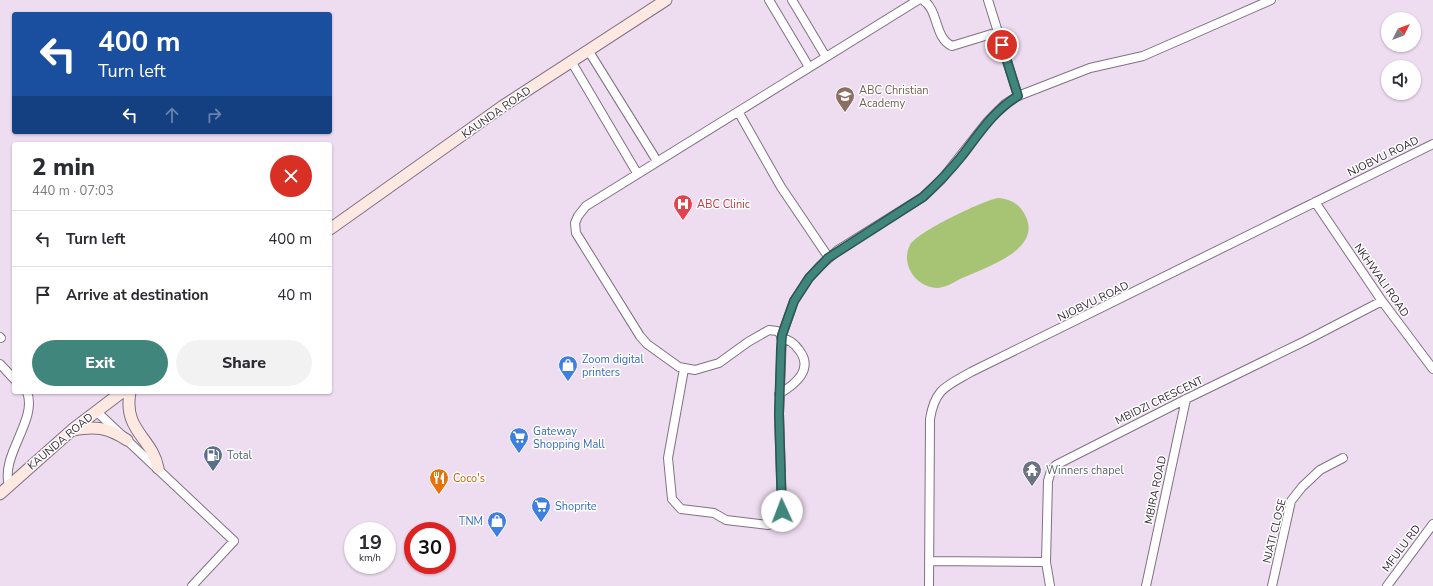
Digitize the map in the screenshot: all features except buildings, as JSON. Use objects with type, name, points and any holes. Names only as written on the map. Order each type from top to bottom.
[{"type":"main road","name":"KAUNDA ROAD","points":[[332,228],[430,157],[571,61],[666,0]]},
{"type":"main road","name":"KAUNDA ROAD","points":[[0,494],[72,430],[119,394]]},
{"type":"main road","points":[[130,394],[128,411],[131,421],[156,457],[158,468]]},
{"type":"main road","points":[[72,430],[99,428],[113,431],[127,440]]},
{"type":"street","points":[[769,0],[810,67]]},
{"type":"street","points":[[792,0],[826,56]]},
{"type":"street","points":[[780,394],[801,378],[805,366],[804,359],[796,346],[773,330],[764,332],[719,363],[695,370],[684,369],[647,344],[640,336],[575,228],[578,216],[586,206],[637,173],[739,113],[826,56],[918,0]]},
{"type":"street","points":[[923,0],[930,6],[944,41],[952,46],[998,32]]},
{"type":"street","points":[[988,0],[1018,96]]},
{"type":"street","points":[[684,369],[668,458],[672,500],[678,507],[686,511],[714,513],[726,520],[768,525],[779,522],[782,511],[780,394],[781,337],[791,307],[809,278],[828,258],[923,197],[942,179],[987,122],[1005,104],[1018,96],[1090,68],[1143,56],[1271,0]]},
{"type":"street","points":[[588,50],[657,161]]},
{"type":"street","points":[[571,61],[637,173]]},
{"type":"street","points":[[739,113],[781,187],[828,258]]},
{"type":"street","name":"NJOBVU ROAD","points":[[929,586],[930,418],[934,400],[941,391],[972,372],[1433,144]]},
{"type":"street","name":"NKHWALI ROAD","points":[[1315,202],[1382,301],[1433,369]]},
{"type":"street","name":"MBIDZI CRESCENT","points":[[1050,586],[1046,562],[1048,481],[1051,471],[1056,465],[1382,301]]},
{"type":"street","points":[[0,364],[12,377]]},
{"type":"street","points":[[9,486],[5,479],[9,451],[30,403],[28,394]]},
{"type":"street","name":"MBIRA ROAD","points":[[1146,586],[1186,399]]},
{"type":"street","points":[[96,411],[158,468],[179,491],[234,541],[192,586]]},
{"type":"street","name":"NJATI CLOSE","points":[[1272,586],[1291,501],[1302,487],[1320,470],[1343,458]]},
{"type":"street","name":"MFULU RD","points":[[1387,586],[1433,524]]},
{"type":"street","points":[[929,561],[1046,562]]},
{"type":"green space","points":[[998,198],[1014,203],[1023,211],[1025,215],[1029,227],[1026,238],[1019,248],[1009,256],[996,263],[944,287],[930,287],[923,284],[912,274],[907,260],[907,252],[915,239],[951,218],[978,205]]},
{"type":"place","name":"ABC Christian Academy","points":[[845,113]]},
{"type":"place","name":"ABC Clinic","points":[[683,221]]},
{"type":"place","name":"Zoom digital printers","points":[[568,382]]},
{"type":"place","name":"Gateway Shopping Mall","points":[[519,454]]},
{"type":"place","name":"Total","points":[[213,472]]},
{"type":"place","name":"Winners chapel","points":[[1032,487]]},
{"type":"place","name":"Coco's","points":[[439,495]]},
{"type":"place","name":"Shoprite","points":[[541,523]]},
{"type":"place","name":"TNM","points":[[497,538]]},
{"type":"route","points":[[782,511],[779,450],[781,349],[782,335],[788,314],[794,301],[809,278],[828,258],[838,250],[870,232],[923,197],[942,179],[961,157],[987,122],[1005,104],[1018,96],[1002,45]]}]
